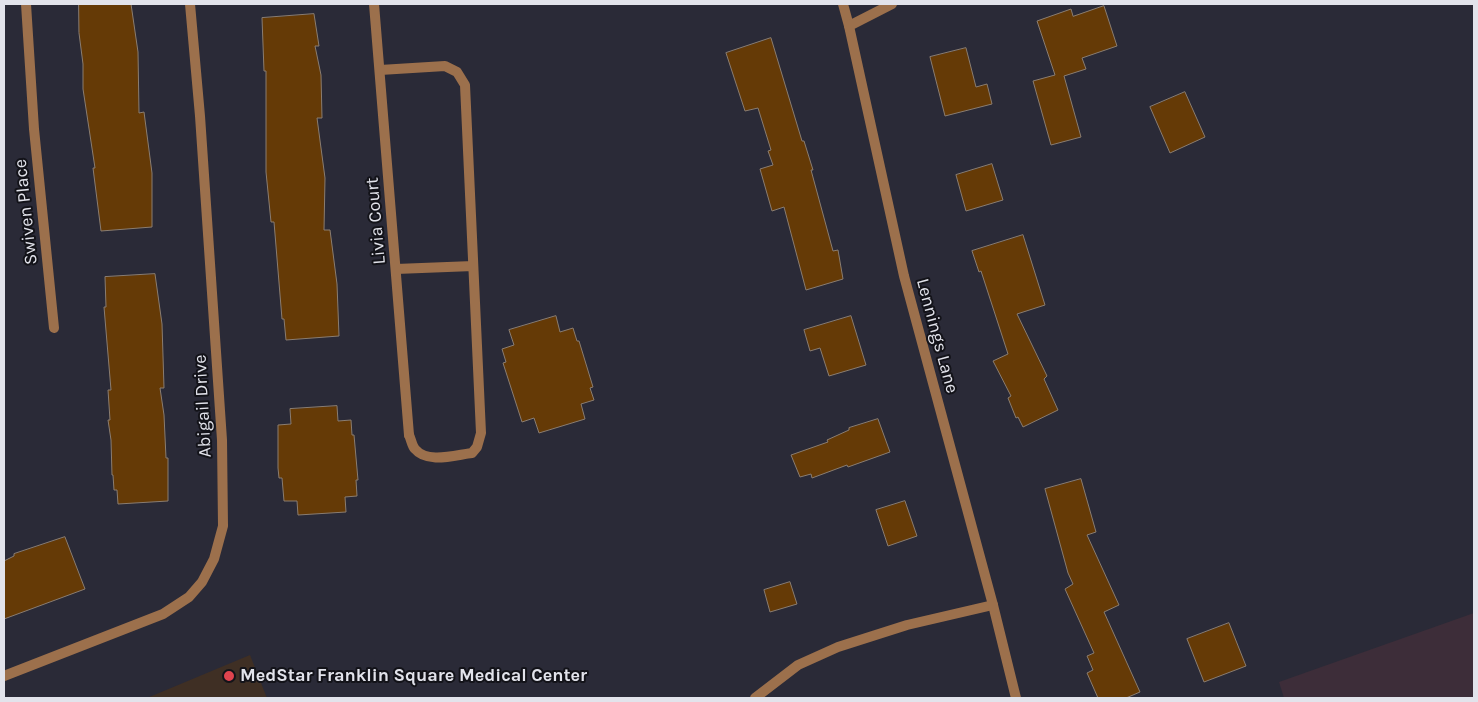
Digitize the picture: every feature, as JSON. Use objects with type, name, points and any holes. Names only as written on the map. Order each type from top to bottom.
[{"type":"street","name":"Swiven Place","points":[[26,4],[34,129],[54,328]]},
{"type":"street","name":"Abigail Drive","points":[[4,676],[163,614],[189,597],[202,582],[214,559],[223,526],[222,440],[201,126],[190,4]]},
{"type":"street","name":"Livia Court","points":[[374,4],[409,435],[413,448],[422,455],[432,458],[472,453],[477,446],[481,433],[473,266]]},
{"type":"street","name":"Lennings Lane","points":[[843,4],[850,26],[904,276],[993,605],[1016,698]]},
{"type":"street","points":[[850,26],[892,4]]},
{"type":"street","points":[[380,70],[445,66],[457,72],[464,85],[473,266],[396,269]]},
{"type":"street","points":[[755,698],[798,665],[838,647],[907,625],[993,605]]},
{"type":"shaded area","points":[[1474,613],[1474,698],[1284,698],[1279,682]]},
{"type":"shaded area","name":"MedStar Franklin Square Medical Center","points":[[250,655],[267,698],[147,698]]},
{"type":"building","points":[[79,4],[131,4],[138,52],[139,113],[144,112],[152,173],[152,227],[101,231],[93,168],[95,168],[83,89]]},
{"type":"building","points":[[1104,6],[1117,46],[1082,58],[1086,69],[1064,76],[1081,137],[1051,145],[1033,81],[1055,75],[1037,21],[1071,9],[1073,16]]},
{"type":"building","points":[[314,14],[319,46],[315,46],[321,75],[322,118],[317,118],[325,178],[324,230],[330,230],[337,284],[339,336],[286,340],[284,319],[282,319],[274,222],[271,222],[266,172],[266,71],[264,71],[262,18]]},
{"type":"building","points":[[771,38],[802,141],[804,141],[813,170],[811,170],[833,251],[838,250],[843,279],[806,290],[784,207],[772,211],[760,169],[773,165],[768,151],[771,150],[758,108],[745,111],[726,53]]},
{"type":"building","points":[[966,48],[976,87],[987,84],[992,104],[945,116],[930,57]]},
{"type":"building","points":[[1185,92],[1205,137],[1170,153],[1150,107]]},
{"type":"building","points":[[992,164],[1003,200],[966,211],[956,175]]},
{"type":"building","points":[[1023,235],[1045,305],[1017,314],[1047,376],[1044,379],[1058,410],[1023,427],[1018,417],[1016,418],[1008,398],[1011,396],[993,361],[1008,354],[981,271],[979,272],[972,251]]},
{"type":"building","points":[[155,274],[162,324],[164,388],[160,388],[164,415],[166,458],[168,458],[168,501],[118,504],[117,490],[114,490],[112,475],[111,440],[108,420],[110,420],[108,390],[111,390],[104,307],[106,307],[105,277]]},
{"type":"building","points":[[556,316],[560,332],[573,328],[577,341],[579,341],[593,387],[590,388],[594,400],[581,404],[585,419],[539,433],[534,418],[522,422],[503,363],[506,362],[502,349],[514,345],[509,330]]},
{"type":"building","points":[[851,316],[866,365],[829,376],[820,348],[810,351],[804,330]]},
{"type":"building","points":[[337,406],[338,421],[351,420],[358,480],[356,480],[357,496],[345,497],[346,512],[298,515],[297,501],[284,501],[282,478],[279,478],[278,468],[278,425],[291,424],[290,409]]},
{"type":"building","points":[[878,419],[890,452],[812,478],[811,474],[800,477],[791,455],[828,442],[827,440],[849,430],[849,428]]},
{"type":"building","points":[[1081,479],[1096,532],[1087,535],[1119,605],[1104,612],[1140,692],[1126,698],[1098,698],[1087,673],[1093,670],[1087,656],[1094,653],[1065,589],[1073,584],[1068,573],[1045,489]]},
{"type":"building","points":[[905,501],[917,536],[888,546],[876,510]]},
{"type":"building","points":[[65,537],[85,589],[4,619],[4,561],[14,556],[14,554]]},
{"type":"building","points":[[790,582],[797,604],[770,612],[764,590]]},
{"type":"building","points":[[1229,623],[1246,666],[1204,682],[1187,639]]},
{"type":"place","name":"MedStar Franklin Square Medical Center","points":[[229,676]]}]
